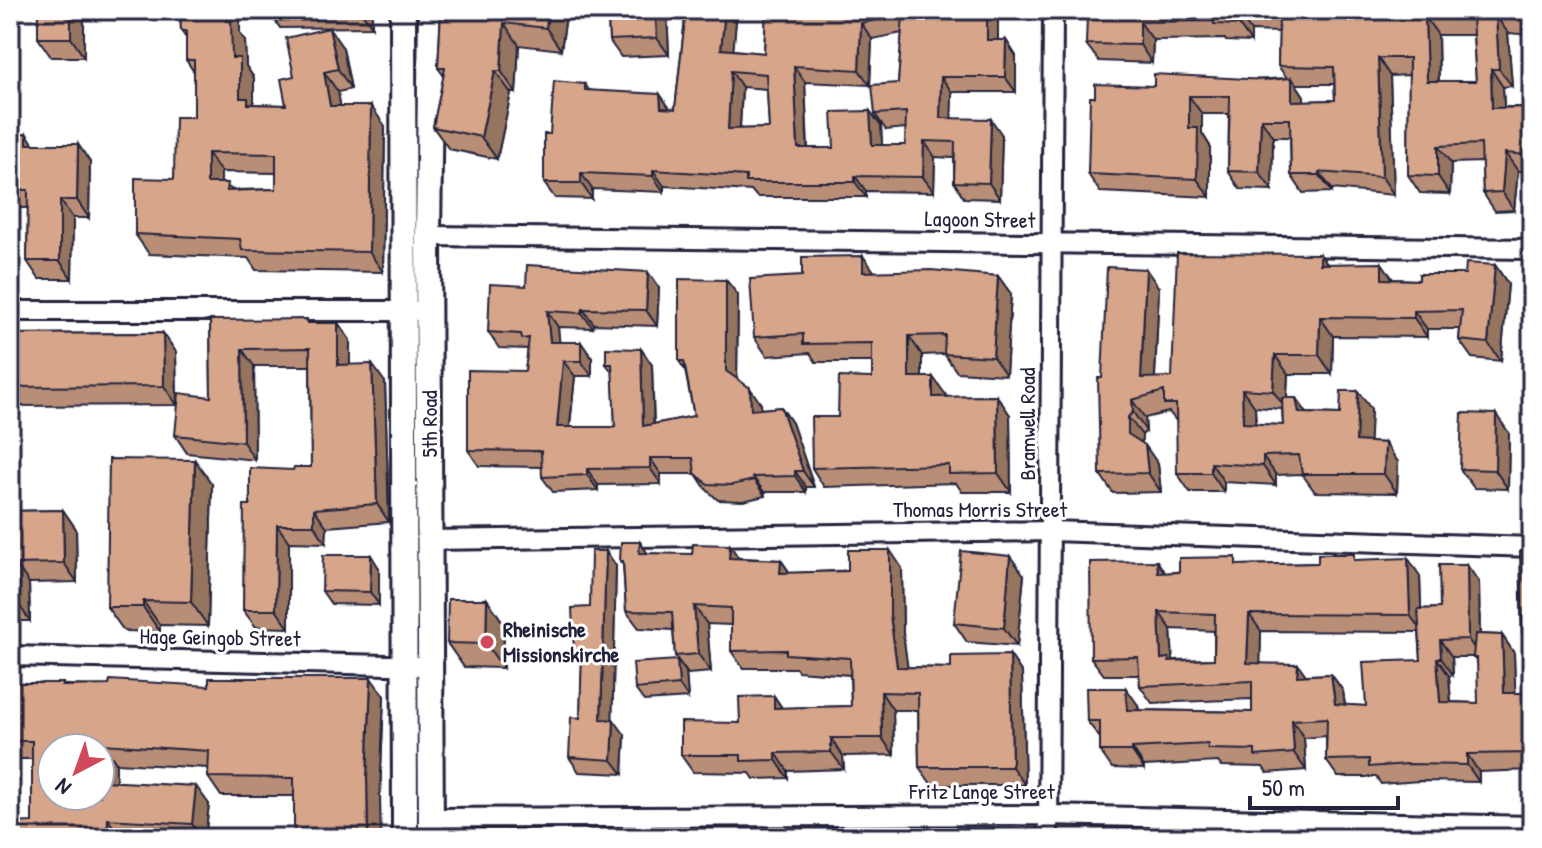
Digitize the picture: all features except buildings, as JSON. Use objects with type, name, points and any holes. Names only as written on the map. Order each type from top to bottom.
[{"type":"main road","name":"5th Road","points":[[403,10],[405,838]]},
{"type":"main road","name":"5th Road","points":[[431,10],[428,236],[431,828]]},
{"type":"street","name":"Bramwell Road","points":[[1048,838],[1053,10]]},
{"type":"street","name":"Lagoon Street","points":[[428,236],[1532,249]]},
{"type":"street","points":[[10,311],[429,311]]},
{"type":"street","name":"Thomas Morris Street","points":[[429,540],[1051,531],[1532,547]]},
{"type":"street","name":"Hage Geingob Street","points":[[10,656],[429,666]]},
{"type":"street","name":"Fritz Lange Street","points":[[431,828],[1048,815],[1532,826]]},
{"type":"place","name":"Rheinische Missionskirche","points":[[487,642]]}]
